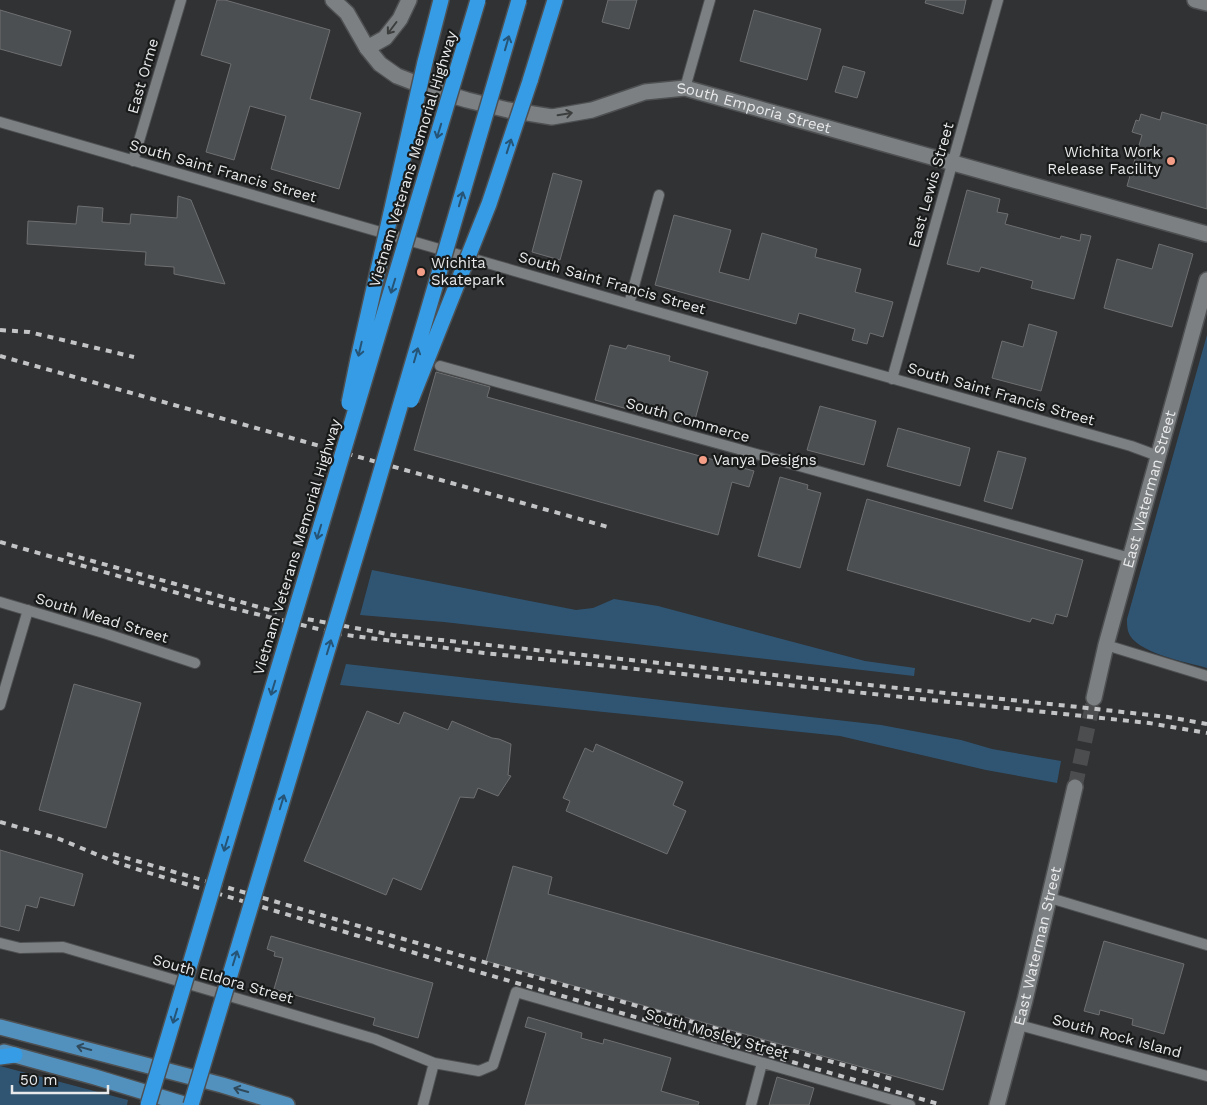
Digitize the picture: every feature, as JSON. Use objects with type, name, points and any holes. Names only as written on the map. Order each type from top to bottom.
[{"type":"highway","points":[[333,486],[358,359],[425,62],[441,0]]},
{"type":"highway","name":"Vietnam Veterans Memorial Highway","points":[[148,1105],[478,0]]},
{"type":"highway","points":[[191,1105],[372,502],[519,0]]},
{"type":"highway","points":[[372,502],[489,204],[555,0]]},
{"type":"main road","points":[[0,1027],[222,1085],[287,1105]]},
{"type":"main road","points":[[5,1055],[96,1077],[187,1105]]},
{"type":"street","name":"East Orme","points":[[133,161],[181,0]]},
{"type":"street","name":"South Emporia Street","points":[[334,0],[347,12],[367,48],[380,64],[397,76],[431,90],[508,110],[552,116],[592,110],[645,92],[685,88],[1207,234]]},
{"type":"street","points":[[367,48],[385,38],[400,19],[409,0]]},
{"type":"street","points":[[685,88],[710,0]]},
{"type":"street","name":"East Lewis Street","points":[[892,379],[998,0]]},
{"type":"street","points":[[1194,0],[1207,3]]},
{"type":"street","name":"South Saint Francis Street","points":[[0,122],[629,304],[1131,446],[1158,456]]},
{"type":"street","points":[[629,304],[659,195]]},
{"type":"street","name":"East Waterman Street","points":[[1094,698],[1106,645],[1207,280]]},
{"type":"street","name":"South Commerce","points":[[440,366],[1130,558]]},
{"type":"street","name":"South Mead Street","points":[[0,602],[195,663]]},
{"type":"street","points":[[0,705],[28,610]]},
{"type":"street","points":[[1106,645],[1207,676]]},
{"type":"street","name":"East Waterman Street","points":[[997,1105],[1019,1025],[1075,788]]},
{"type":"street","points":[[1050,898],[1207,945]]},
{"type":"street","name":"South Eldora Street","points":[[0,943],[20,948],[64,947],[375,1040],[434,1063],[478,1072],[493,1065],[516,992]]},
{"type":"street","name":"South Mosley Street","points":[[516,992],[910,1105]]},
{"type":"street","name":"South Rock Island","points":[[1019,1025],[1207,1076]]},
{"type":"street","points":[[751,1105],[762,1062]]},
{"type":"street","points":[[423,1105],[434,1063]]},
{"type":"shaded area","points":[[1207,335],[1207,668],[1162,656],[1140,645],[1132,639],[1128,631],[1127,619]]},
{"type":"shaded area","points":[[372,570],[576,610],[593,608],[614,599],[658,606],[865,661],[915,668],[914,676],[444,622],[360,615]]},
{"type":"shaded area","points":[[346,664],[881,725],[961,740],[992,749],[1061,761],[1057,783],[986,770],[840,736],[340,685]]},
{"type":"shaded area","points":[[0,1066],[128,1100],[127,1105],[0,1105]]},
{"type":"building","points":[[217,0],[225,0],[330,30],[310,99],[361,113],[339,189],[271,169],[286,116],[250,106],[234,160],[206,152],[231,64],[201,55]]},
{"type":"building","points":[[608,0],[637,0],[629,29],[602,22]]},
{"type":"building","points":[[926,0],[966,0],[963,14],[925,3]]},
{"type":"building","points":[[0,10],[71,31],[61,66],[0,49]]},
{"type":"building","points":[[754,10],[821,29],[807,80],[740,61]]},
{"type":"building","points":[[843,66],[865,72],[857,98],[835,92]]},
{"type":"building","name":"Wichita Work Release Facility","points":[[1162,112],[1207,125],[1207,209],[1127,186],[1142,135],[1132,132],[1136,120],[1139,121],[1141,114],[1160,120]]},
{"type":"building","points":[[553,173],[582,181],[560,260],[532,252]]},
{"type":"building","points":[[967,190],[1000,199],[997,212],[1008,214],[1005,224],[1060,239],[1061,236],[1080,241],[1081,234],[1091,236],[1074,299],[1031,288],[1033,281],[981,267],[979,272],[947,264]]},
{"type":"building","points":[[178,196],[191,200],[225,284],[174,274],[174,267],[145,265],[146,252],[27,244],[28,221],[76,224],[78,206],[103,208],[102,222],[130,224],[131,214],[177,218]]},
{"type":"building","points":[[674,215],[731,230],[719,272],[749,280],[762,233],[817,249],[815,257],[861,269],[855,292],[893,302],[883,337],[870,333],[867,344],[852,340],[855,329],[799,313],[796,324],[655,285]]},
{"type":"building","points":[[1159,244],[1193,254],[1172,327],[1104,308],[1117,259],[1152,269]]},
{"type":"building","points":[[1029,324],[1057,332],[1041,391],[992,378],[1002,341],[1023,347]]},
{"type":"building","points":[[610,345],[626,349],[628,345],[670,356],[669,361],[708,372],[693,427],[595,400]]},
{"type":"building","points":[[436,372],[490,387],[487,397],[754,471],[749,487],[732,482],[718,535],[414,450]]},
{"type":"building","points":[[820,406],[876,421],[864,465],[807,450]]},
{"type":"building","points":[[898,428],[970,448],[960,486],[887,466]]},
{"type":"building","points":[[998,451],[1026,458],[1012,509],[984,501]]},
{"type":"building","points":[[780,477],[808,485],[807,489],[821,493],[800,568],[758,556]]},
{"type":"building","points":[[867,499],[1083,560],[1067,617],[1056,614],[1053,624],[1032,618],[1030,622],[847,570]]},
{"type":"building","points":[[74,684],[141,703],[106,828],[39,810]]},
{"type":"building","points":[[367,711],[399,724],[404,712],[448,730],[452,721],[511,744],[508,775],[511,776],[498,796],[478,788],[474,798],[460,797],[421,890],[393,878],[386,895],[304,861]]},
{"type":"building","points":[[596,744],[683,782],[673,805],[686,811],[667,854],[566,811],[570,801],[563,798],[585,748],[593,752]]},
{"type":"building","points":[[0,850],[83,874],[74,906],[40,897],[37,908],[26,905],[19,931],[0,926]]},
{"type":"building","points":[[513,866],[552,877],[548,894],[965,1012],[943,1090],[486,961]]},
{"type":"building","points":[[271,936],[433,983],[418,1038],[373,1025],[375,1018],[274,989],[283,958],[274,956],[275,952],[267,949]]},
{"type":"building","points":[[1104,941],[1184,964],[1164,1034],[1132,1025],[1133,1019],[1100,1010],[1099,1015],[1084,1011]]},
{"type":"building","points":[[528,1017],[582,1033],[581,1038],[603,1044],[604,1039],[671,1058],[661,1091],[699,1102],[698,1105],[525,1105],[546,1033],[525,1027]]},
{"type":"building","points":[[777,1077],[814,1088],[809,1105],[769,1105]]},
{"type":"tunnel","points":[[1075,787],[1094,698]]},
{"type":"railway","points":[[0,330],[29,332],[134,357]]},
{"type":"railway","points":[[0,356],[608,527]]},
{"type":"railway","points":[[0,542],[219,605],[339,634],[484,653],[1149,723],[1207,733]]},
{"type":"railway","points":[[67,554],[277,612]]},
{"type":"railway","points":[[296,617],[393,635],[1069,706],[1168,717],[1207,724]]},
{"type":"railway","points":[[0,822],[57,838],[115,862],[146,872],[468,969],[942,1105]]},
{"type":"railway","points":[[113,854],[892,1079]]},
{"type":"place","name":"Wichita Work Release Facility","points":[[1171,161]]},
{"type":"place","name":"Wichita Skatepark","points":[[421,272]]},
{"type":"place","name":"Vanya Designs","points":[[703,460]]}]
